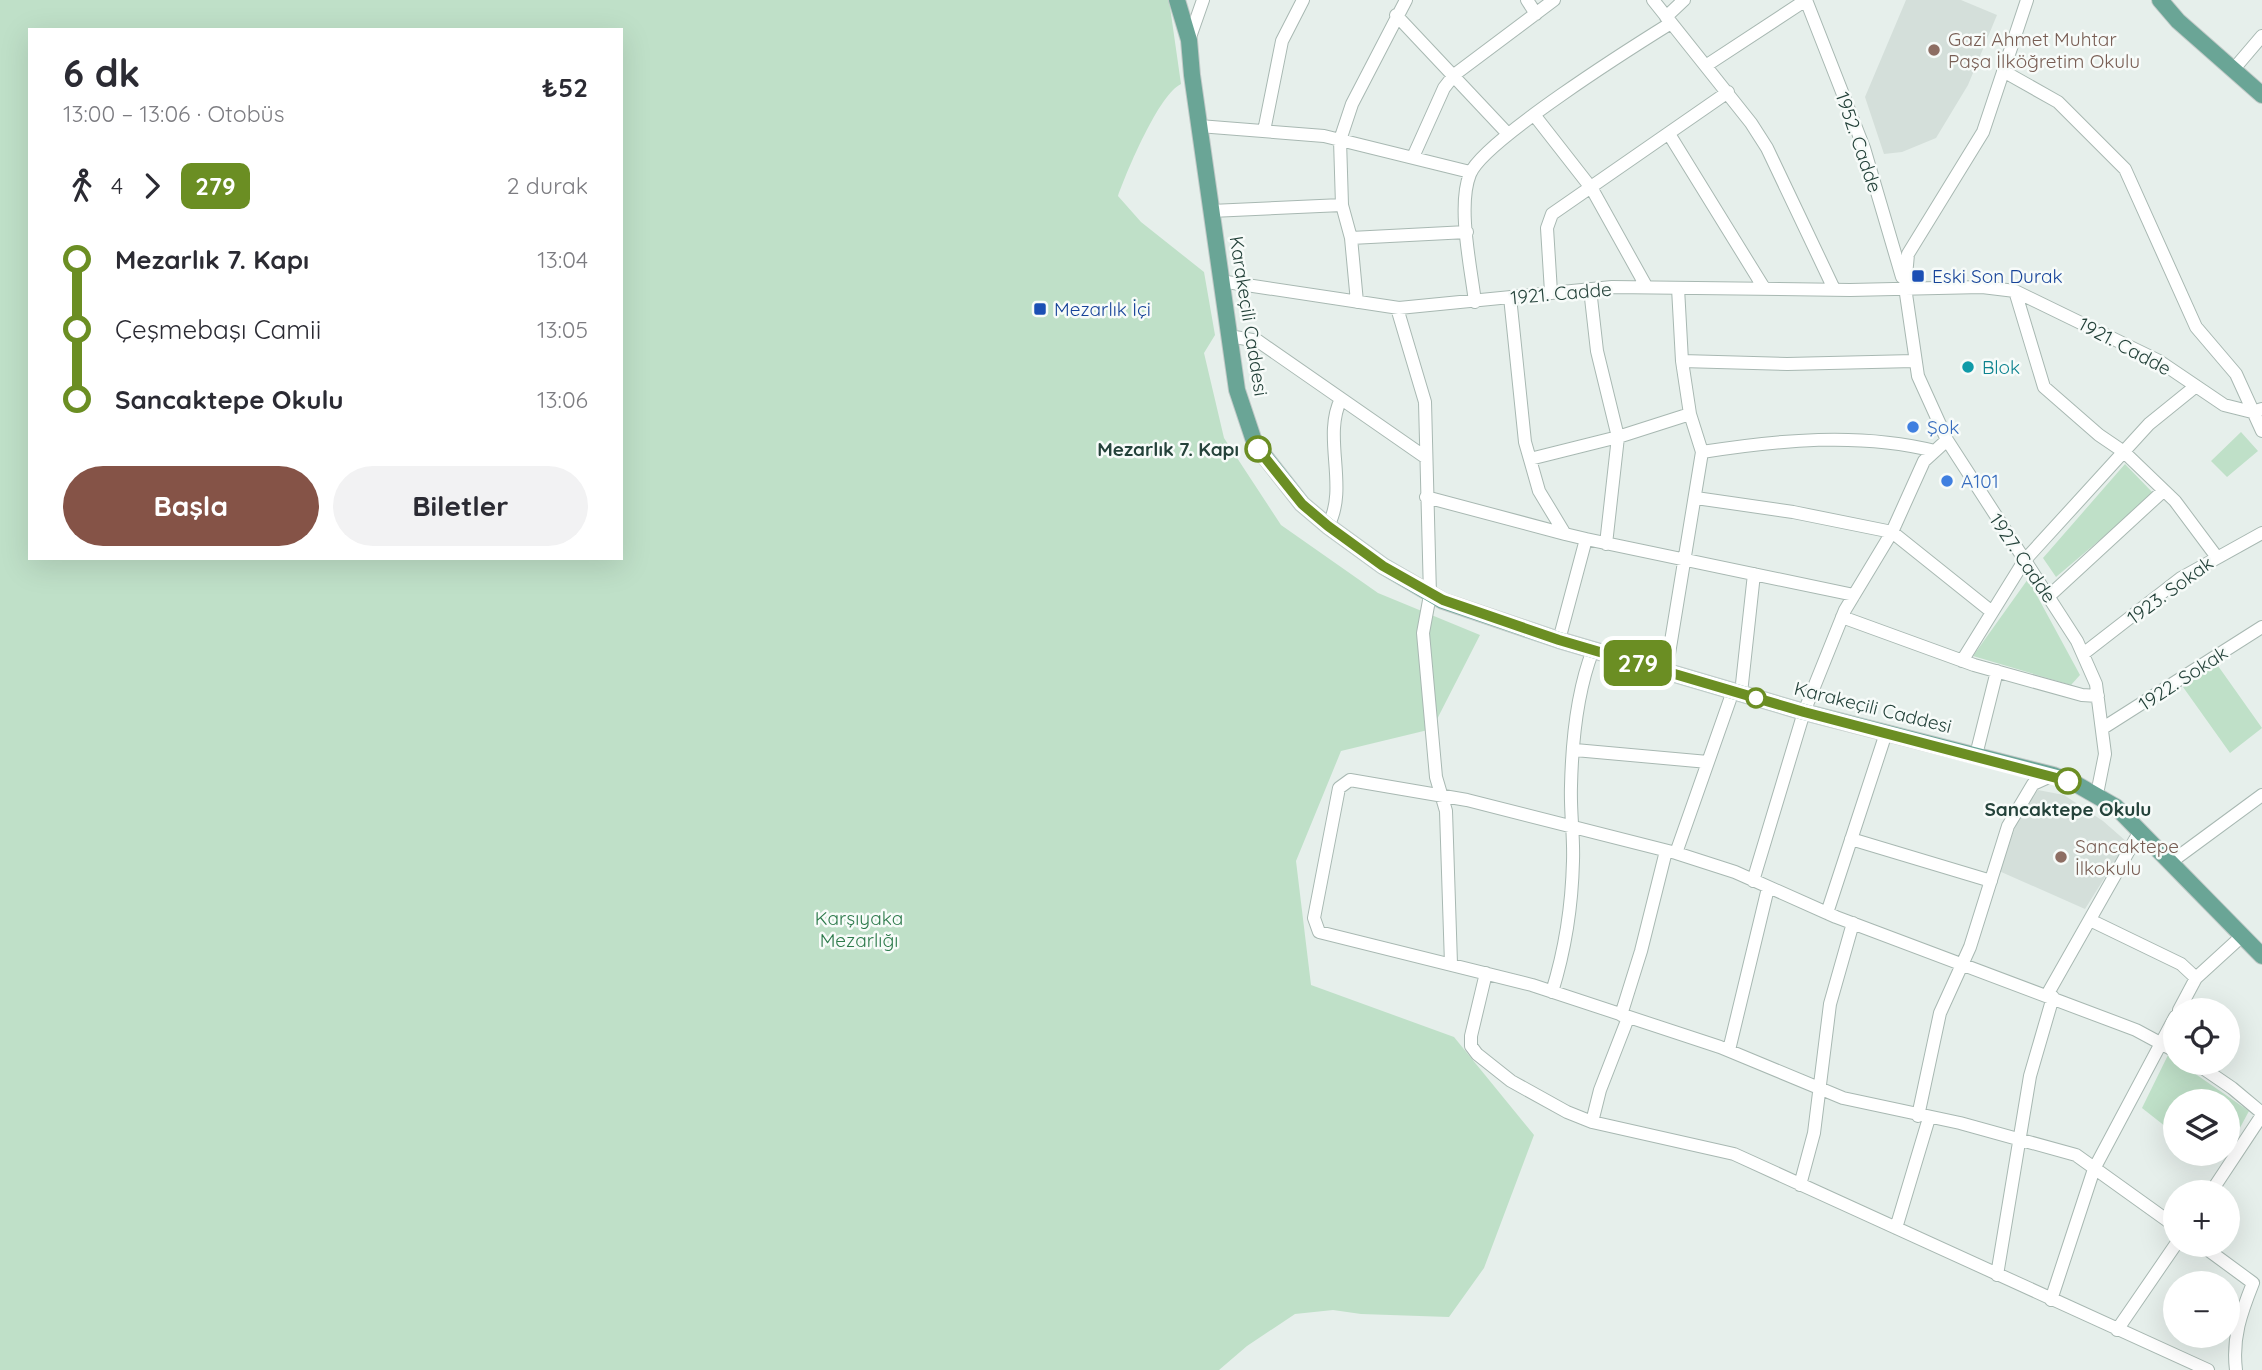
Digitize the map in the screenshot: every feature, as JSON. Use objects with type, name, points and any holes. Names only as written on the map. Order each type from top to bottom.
[{"type":"main road","name":"Karakeçili Caddesi","points":[[1177,0],[1189,40],[1237,390],[1255,444],[1302,504],[1328,526],[1430,595],[1559,640],[1804,712],[2053,775],[2097,794],[2116,807],[2262,956]]},
{"type":"main road","points":[[2160,0],[2262,95]]},
{"type":"street","points":[[1189,40],[1203,0]]},
{"type":"street","points":[[1264,131],[1282,41],[1303,0]]},
{"type":"street","points":[[1357,302],[1351,237],[1342,205],[1340,140],[1352,104],[1406,0]]},
{"type":"street","points":[[1527,0],[1536,14]]},
{"type":"street","points":[[1413,157],[1444,88],[1454,75],[1554,0]]},
{"type":"street","points":[[1653,0],[1728,92],[1767,149],[1833,289]]},
{"type":"street","points":[[1475,302],[1467,232],[1466,189],[1471,172],[1508,134],[1668,20],[1684,0]]},
{"type":"street","points":[[1707,65],[1806,0]]},
{"type":"street","name":"1952. Cadde","points":[[1806,0],[1864,148],[1905,287]]},
{"type":"street","points":[[1905,287],[1908,254],[1983,131],[2027,0]]},
{"type":"street","points":[[1396,15],[1508,134]]},
{"type":"street","points":[[2233,70],[2262,36]]},
{"type":"street","points":[[2003,71],[2058,102],[2125,169],[2196,327],[2236,374],[2257,411],[2262,431]]},
{"type":"street","points":[[1551,292],[1547,228],[1552,214],[1592,189],[1728,92]]},
{"type":"street","points":[[1535,116],[1592,189],[1646,286]]},
{"type":"street","points":[[1199,126],[1340,140],[1471,172]]},
{"type":"street","points":[[1669,134],[1764,288]]},
{"type":"street","points":[[1211,211],[1342,205]]},
{"type":"street","points":[[1351,237],[1467,232]]},
{"type":"street","name":"1921. Cadde","points":[[1220,281],[1397,308],[1551,292],[1646,286],[1833,289],[1942,286],[2015,291],[2159,361],[2224,405],[2257,411]]},
{"type":"street","name":"1927. Cadde","points":[[1905,287],[1914,361],[1947,440],[2049,596],[2083,654],[2098,696],[2103,728],[2105,754],[2097,794]]},
{"type":"street","points":[[1666,671],[1702,452],[1689,414],[1682,361],[1678,288]]},
{"type":"street","points":[[1590,289],[1597,351],[1618,438],[1606,544]]},
{"type":"street","points":[[2015,291],[2044,387],[2099,435],[2124,452],[2189,517],[2217,556]]},
{"type":"street","points":[[1510,297],[1530,459],[1539,491],[1565,534]]},
{"type":"street","points":[[1397,308],[1423,384],[1430,595],[1423,633],[1439,794],[1446,811],[1451,964]]},
{"type":"street","points":[[1228,336],[1258,341],[1425,457]]},
{"type":"street","points":[[1682,361],[1787,364],[1914,361]]},
{"type":"street","points":[[1962,661],[2024,561],[2149,424],[2196,386]]},
{"type":"street","points":[[1328,526],[1336,500],[1336,416],[1341,398]]},
{"type":"street","points":[[1530,459],[1618,438],[1689,414]]},
{"type":"street","points":[[1702,452],[1812,440],[1860,441],[1935,451]]},
{"type":"street","points":[[1753,881],[1804,712],[1842,617],[1892,532],[1924,461],[1947,440]]},
{"type":"street","points":[[2049,596],[2162,492]]},
{"type":"street","points":[[1426,497],[1606,544],[1854,595]]},
{"type":"street","points":[[1696,498],[1807,514],[1892,532],[1992,612]]},
{"type":"street","name":"1923. Sokak","points":[[2083,654],[2181,578],[2262,533]]},
{"type":"street","points":[[1559,640],[1586,539]]},
{"type":"street","points":[[1592,1122],[1671,852],[1737,692],[1754,574]]},
{"type":"street","points":[[1842,617],[1962,661],[2098,696]]},
{"type":"street","name":"1922. Sokak","points":[[2103,728],[2260,632]]},
{"type":"street","points":[[1552,992],[1561,961],[1571,895],[1571,785],[1583,676],[1593,650]]},
{"type":"street","points":[[1976,755],[1997,671]]},
{"type":"street","points":[[1827,913],[1885,733]]},
{"type":"street","points":[[1575,750],[1708,762]]},
{"type":"street","points":[[1896,1228],[1923,1117],[1940,1013],[1964,963],[2008,826],[2024,795],[2033,784],[2053,775]]},
{"type":"street","points":[[2051,1300],[2094,1169],[2162,1043],[2050,996],[1671,852],[1439,794],[1350,780],[1341,785],[1314,922],[1323,934],[1451,964],[1552,992],[1729,1050],[1843,1098],[2022,1139],[2076,1155],[2094,1169],[2163,1218]]},
{"type":"street","points":[[2171,862],[2262,797]]},
{"type":"street","points":[[1997,1275],[2022,1139],[2030,1076],[2050,996],[2140,831]]},
{"type":"street","points":[[1851,839],[1991,881]]},
{"type":"street","points":[[1729,1050],[1768,888]]},
{"type":"street","points":[[2090,920],[2181,964],[2196,978]]},
{"type":"street","points":[[1800,1185],[1814,1133],[1830,1004],[1853,923]]},
{"type":"street","points":[[2185,998],[2196,978],[2242,936]]},
{"type":"street","points":[[1486,973],[1471,1035],[1473,1051],[1511,1081],[1544,1101],[1592,1122],[1734,1154],[2208,1370]]},
{"type":"street","points":[[2213,1075],[2261,1109],[2218,1180]]},
{"type":"street","points":[[2117,1330],[2167,1257]]},
{"type":"street","points":[[2218,1257],[2253,1283],[2239,1320],[2233,1350],[2236,1370]]},
{"type":"shaded area","name":"Gazi Ahmet Muhtar Paşa İlköğretim Okulu","points":[[1906,0],[1961,0],[1997,15],[1968,85],[1936,138],[1902,152],[1884,154],[1865,97]]},
{"type":"shaded area","name":"Sancaktepe İlkokulu","points":[[2038,790],[2064,795],[2103,821],[2127,842],[2085,909],[1999,871],[2022,809]]},
{"type":"green space","name":"Karşıyaka Mezarlığı","points":[[0,0],[1169,0],[1181,84],[1163,102],[1154,117],[1118,196],[1141,222],[1204,272],[1215,335],[1204,353],[1224,438],[1281,525],[1378,593],[1480,635],[1432,729],[1341,751],[1296,861],[1311,985],[1454,1037],[1534,1135],[1484,1268],[1449,1317],[1361,1314],[1333,1310],[1295,1314],[1247,1346],[1219,1370],[0,1370]]},
{"type":"green space","points":[[2241,432],[2258,451],[2227,477],[2211,461]]},
{"type":"green space","points":[[2125,464],[2154,494],[2056,577],[2043,558]]},
{"type":"green space","points":[[2028,579],[2080,675],[2071,685],[1973,656]]},
{"type":"green space","points":[[2216,663],[2262,728],[2230,753],[2183,687]]},
{"type":"green space","points":[[2163,1065],[2163,1075],[2197,1075],[2217,1089],[2163,1089],[2163,1125],[2142,1108]]},
{"type":"green space","points":[[2240,1105],[2249,1111],[2240,1128]]},
{"type":"bus line","name":"279","points":[[1258,449],[1302,504],[1383,566],[1430,595],[1559,640],[1804,712],[2068,781]]},
{"type":"place","name":"Gazi Ahmet Muhtar Paşa İlköğretim Okulu","points":[[1934,50]]},
{"type":"place","name":"Eski Son Durak","points":[[1918,276]]},
{"type":"place","name":"Mezarlık İçi","points":[[1040,309]]},
{"type":"place","name":"Blok","points":[[1968,367]]},
{"type":"place","name":"Şok","points":[[1913,427]]},
{"type":"place","name":"Mezarlık 7. Kapı","points":[[1258,449]]},
{"type":"place","name":"A101","points":[[1947,481]]},
{"type":"place","name":"Sancaktepe Okulu","points":[[2068,781]]},
{"type":"place","name":"Sancaktepe İlkokulu","points":[[2061,857]]}]
